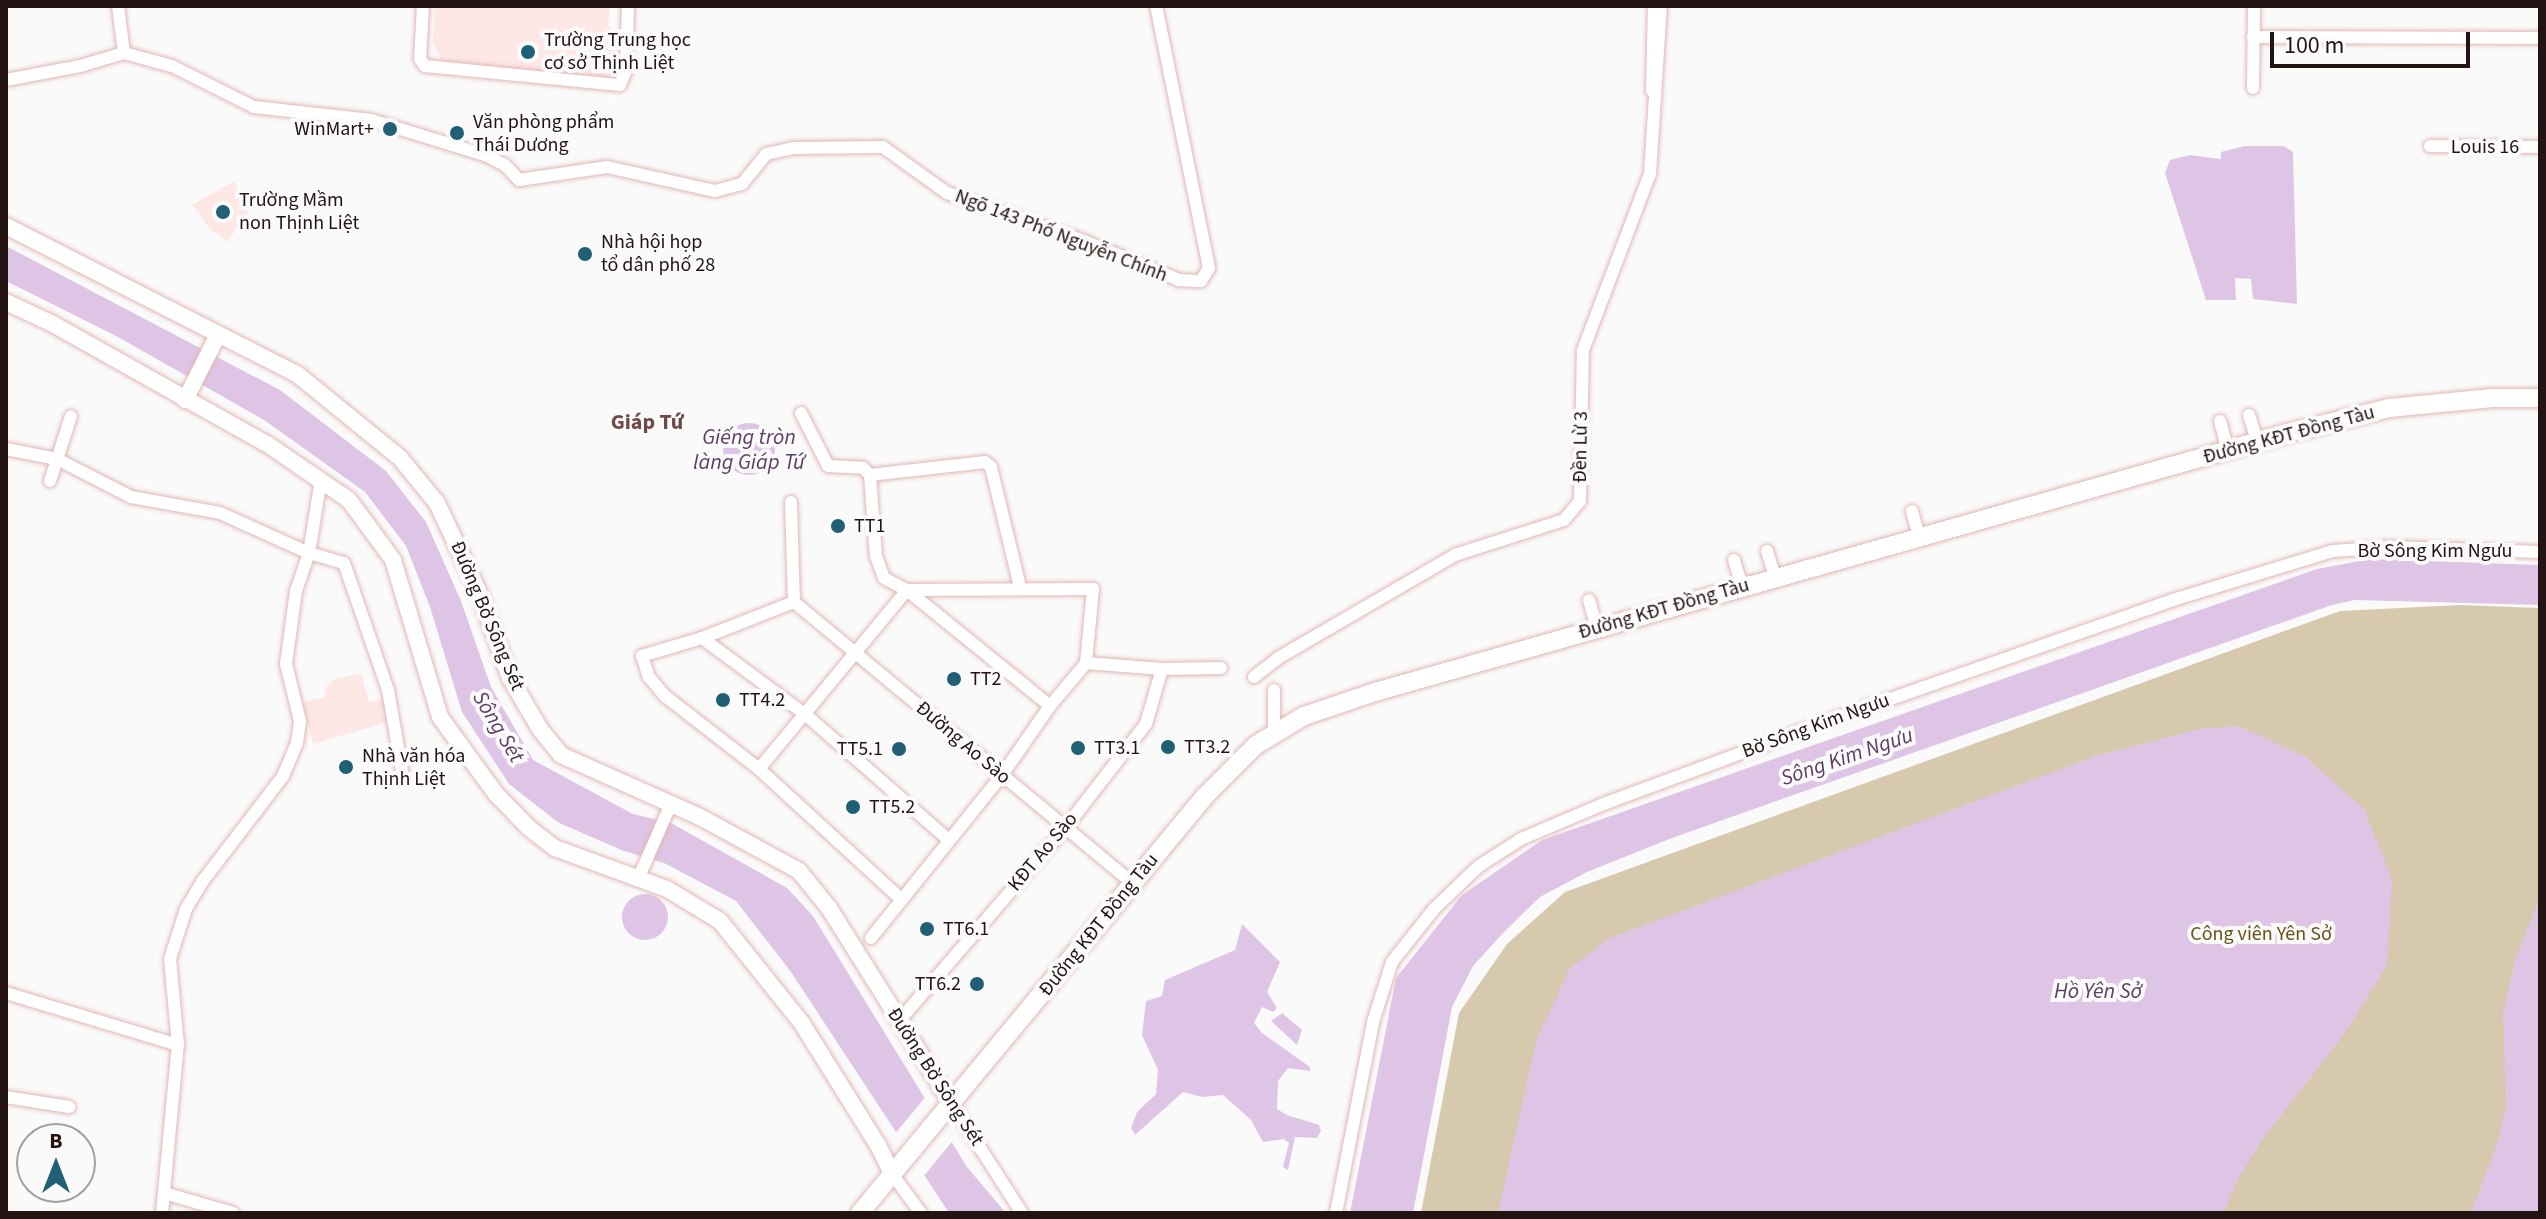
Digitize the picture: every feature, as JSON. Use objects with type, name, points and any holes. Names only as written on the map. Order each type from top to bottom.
[{"type":"main road","name":"Đường KĐT Đồng Tàu","points":[[892,1174],[1222,778],[1274,731],[1327,706],[1775,577],[2389,408],[2493,398],[2540,398]]},
{"type":"main road","points":[[860,1213],[892,1174]]},
{"type":"street","points":[[6,80],[80,66],[124,53],[118,6]]},
{"type":"street","points":[[423,6],[420,59],[425,66],[620,85],[626,70],[628,6]]},
{"type":"street","name":"Ngõ 143 Phố Nguyễn Chính","points":[[124,53],[172,66],[254,107],[371,120],[485,155],[505,165],[519,180],[607,167],[724,190],[742,184],[766,154],[794,148],[883,147],[947,193],[1084,241],[1179,280],[1201,281],[1209,268],[1156,6]]},
{"type":"street","name":"Đền Lừ 3","points":[[1653,127],[1650,69],[1654,6]]},
{"type":"street","name":"Đền Lừ 3","points":[[1254,677],[1278,658],[1455,555],[1564,520],[1580,501],[1583,350],[1650,174],[1661,6]]},
{"type":"street","points":[[2253,88],[2254,6]]},
{"type":"street","points":[[2253,37],[2540,38]]},
{"type":"street","name":"Louis 16","points":[[2430,146],[2540,147]]},
{"type":"street","name":"Đường Bờ Sông Sét","points":[[6,226],[215,340],[298,375],[400,458],[445,518],[481,597],[510,678],[540,729],[561,755],[667,812],[735,834],[799,871],[829,908],[949,1108],[1022,1213]]},
{"type":"street","points":[[6,302],[51,323],[185,400],[321,479],[349,500],[393,560],[440,717],[496,794],[529,828],[555,848],[667,889],[720,921],[801,1022],[879,1147],[892,1174],[921,1213]]},
{"type":"street","points":[[185,400],[215,340]]},
{"type":"street","points":[[801,413],[828,466],[863,468],[870,475],[876,556],[884,578],[907,590],[1050,706]]},
{"type":"street","points":[[2249,415],[2257,442]]},
{"type":"street","points":[[50,481],[71,416]]},
{"type":"street","points":[[2220,421],[2228,450]]},
{"type":"street","points":[[6,449],[57,459],[131,497],[220,513],[309,553],[344,563],[388,690],[403,777]]},
{"type":"street","points":[[870,475],[985,462],[991,467],[1020,587]]},
{"type":"street","points":[[162,1213],[178,1045],[170,959],[175,937],[202,882],[283,776],[297,743],[300,721],[286,664],[296,591],[309,553],[321,479]]},
{"type":"street","points":[[791,502],[794,602],[702,638],[642,656],[649,677],[665,696],[759,769],[900,898]]},
{"type":"street","points":[[1912,511],[1919,537]]},
{"type":"street","name":"Bờ Sông Kim Ngưu","points":[[1336,1213],[1373,1022],[1392,962],[1434,909],[1502,849],[1606,803],[1839,717],[2176,599],[2333,551],[2389,547],[2540,552]]},
{"type":"street","points":[[1767,551],[1775,577]]},
{"type":"street","points":[[1734,560],[1742,587]]},
{"type":"street","points":[[759,769],[907,590],[1093,589],[1086,663],[1050,706],[1002,775],[900,898],[871,938]]},
{"type":"street","points":[[1589,600],[1597,628]]},
{"type":"street","name":"Đường Ao Sào","points":[[794,602],[1133,883]]},
{"type":"street","points":[[702,638],[806,715],[949,840]]},
{"type":"street","points":[[1086,663],[1162,669],[1221,668]]},
{"type":"street","name":"KĐT Ao Sào","points":[[899,1021],[1066,827],[1146,724],[1162,669]]},
{"type":"street","points":[[1274,690],[1274,731]]},
{"type":"street","points":[[638,879],[667,812]]},
{"type":"street","points":[[6,993],[178,1045]]},
{"type":"street","points":[[6,1097],[69,1107]]},
{"type":"street","points":[[164,1193],[233,1213]]},
{"type":"shaded area","name":"Trường Trung học cơ sở Thịnh Liệt","points":[[435,6],[610,6],[608,25],[619,36],[619,71],[610,79],[442,62],[433,42]]},
{"type":"shaded area","name":"Trường Mầm non Thịnh Liệt","points":[[234,181],[241,193],[255,202],[227,242],[210,229],[192,205]]},
{"type":"shaded area","points":[[361,673],[369,702],[386,698],[391,721],[313,744],[302,702],[326,697],[324,690],[333,680]]},
{"type":"green space","name":"Hồ Yên Sở","points":[[2460,605],[2540,608],[2540,1213],[1421,1213],[1459,1013],[1507,944],[1565,892],[2340,611]]},
{"type":"water","points":[[2245,146],[2284,146],[2293,152],[2297,304],[2253,299],[2251,279],[2235,278],[2236,300],[2206,300],[2165,173],[2170,160],[2190,155],[2221,159],[2221,152]]},
{"type":"water","name":"Sông Sét","points":[[6,246],[280,390],[386,471],[426,522],[461,601],[491,687],[533,760],[633,814],[671,823],[787,888],[813,916],[967,1167],[1006,1213],[949,1213],[791,972],[736,901],[664,863],[624,851],[559,823],[509,784],[462,712],[430,607],[406,546],[365,492],[264,420],[118,337],[6,281]]},
{"type":"water","name":"Giếng tròn làng Giáp Tứ","points":[[749,423],[768,430],[775,449],[768,468],[749,475],[730,468],[723,449],[730,430]]},
{"type":"water","name":"Sông Kim Ngưu","points":[[2370,559],[2540,565],[2540,605],[2355,600],[2332,605],[1672,838],[1587,872],[1540,897],[1503,933],[1473,966],[1452,1007],[1413,1213],[1350,1213],[1396,978],[1462,895],[1542,840],[2317,569]]},
{"type":"water","name":"Hồ Yên Sở","points":[[2238,726],[2304,756],[2364,809],[2392,880],[2387,965],[2345,1033],[2262,1140],[2237,1180],[2224,1213],[1498,1213],[1537,1038],[1570,968],[1610,938],[2096,756],[2200,729]]},
{"type":"water","points":[[645,894],[661,901],[668,917],[661,933],[645,940],[629,933],[622,917],[629,901]]},
{"type":"water","points":[[2540,897],[2540,1213],[2471,1213],[2499,1138],[2506,1106],[2503,1013],[2516,958]]},
{"type":"water","points":[[1242,924],[1280,962],[1267,992],[1277,1008],[1273,1012],[1262,1007],[1254,1023],[1262,1033],[1310,1067],[1310,1071],[1288,1068],[1278,1081],[1277,1109],[1319,1125],[1321,1131],[1317,1138],[1295,1137],[1288,1170],[1283,1167],[1289,1143],[1284,1139],[1263,1142],[1251,1120],[1223,1095],[1202,1097],[1183,1092],[1135,1135],[1131,1128],[1137,1112],[1156,1094],[1158,1070],[1142,1035],[1146,1001],[1162,996],[1165,980],[1235,950]]},
{"type":"water","points":[[1282,1013],[1302,1030],[1297,1045],[1271,1021]]},
{"type":"pier","points":[[928,1094],[955,1138],[923,1177],[893,1136]]},
{"type":"place","name":"Trường Trung học cơ sở Thịnh Liệt","points":[[528,52]]},
{"type":"place","name":"WinMart+","points":[[390,129]]},
{"type":"place","name":"Văn phòng phẩm Thái Dương","points":[[457,133]]},
{"type":"place","name":"Trường Mầm non Thịnh Liệt","points":[[223,212]]},
{"type":"place","name":"Nhà hội họp tổ dân phố 28","points":[[585,254]]},
{"type":"place","name":"TT1","points":[[838,526]]},
{"type":"place","name":"TT2","points":[[954,679]]},
{"type":"place","name":"TT4.2","points":[[723,700]]},
{"type":"place","name":"TT3.2","points":[[1168,747]]},
{"type":"place","name":"TT3.1","points":[[1078,748]]},
{"type":"place","name":"TT5.1","points":[[899,749]]},
{"type":"place","name":"Nhà văn hóa Thịnh Liệt","points":[[346,767]]},
{"type":"place","name":"TT5.2","points":[[853,807]]},
{"type":"place","name":"TT6.1","points":[[927,929]]},
{"type":"place","name":"TT6.2","points":[[977,984]]},
{"type":"district","name":"Giáp Tứ","points":[[647,423]]},
{"type":"park label","name":"Công viên Yên Sở","points":[[2261,934]]}]
